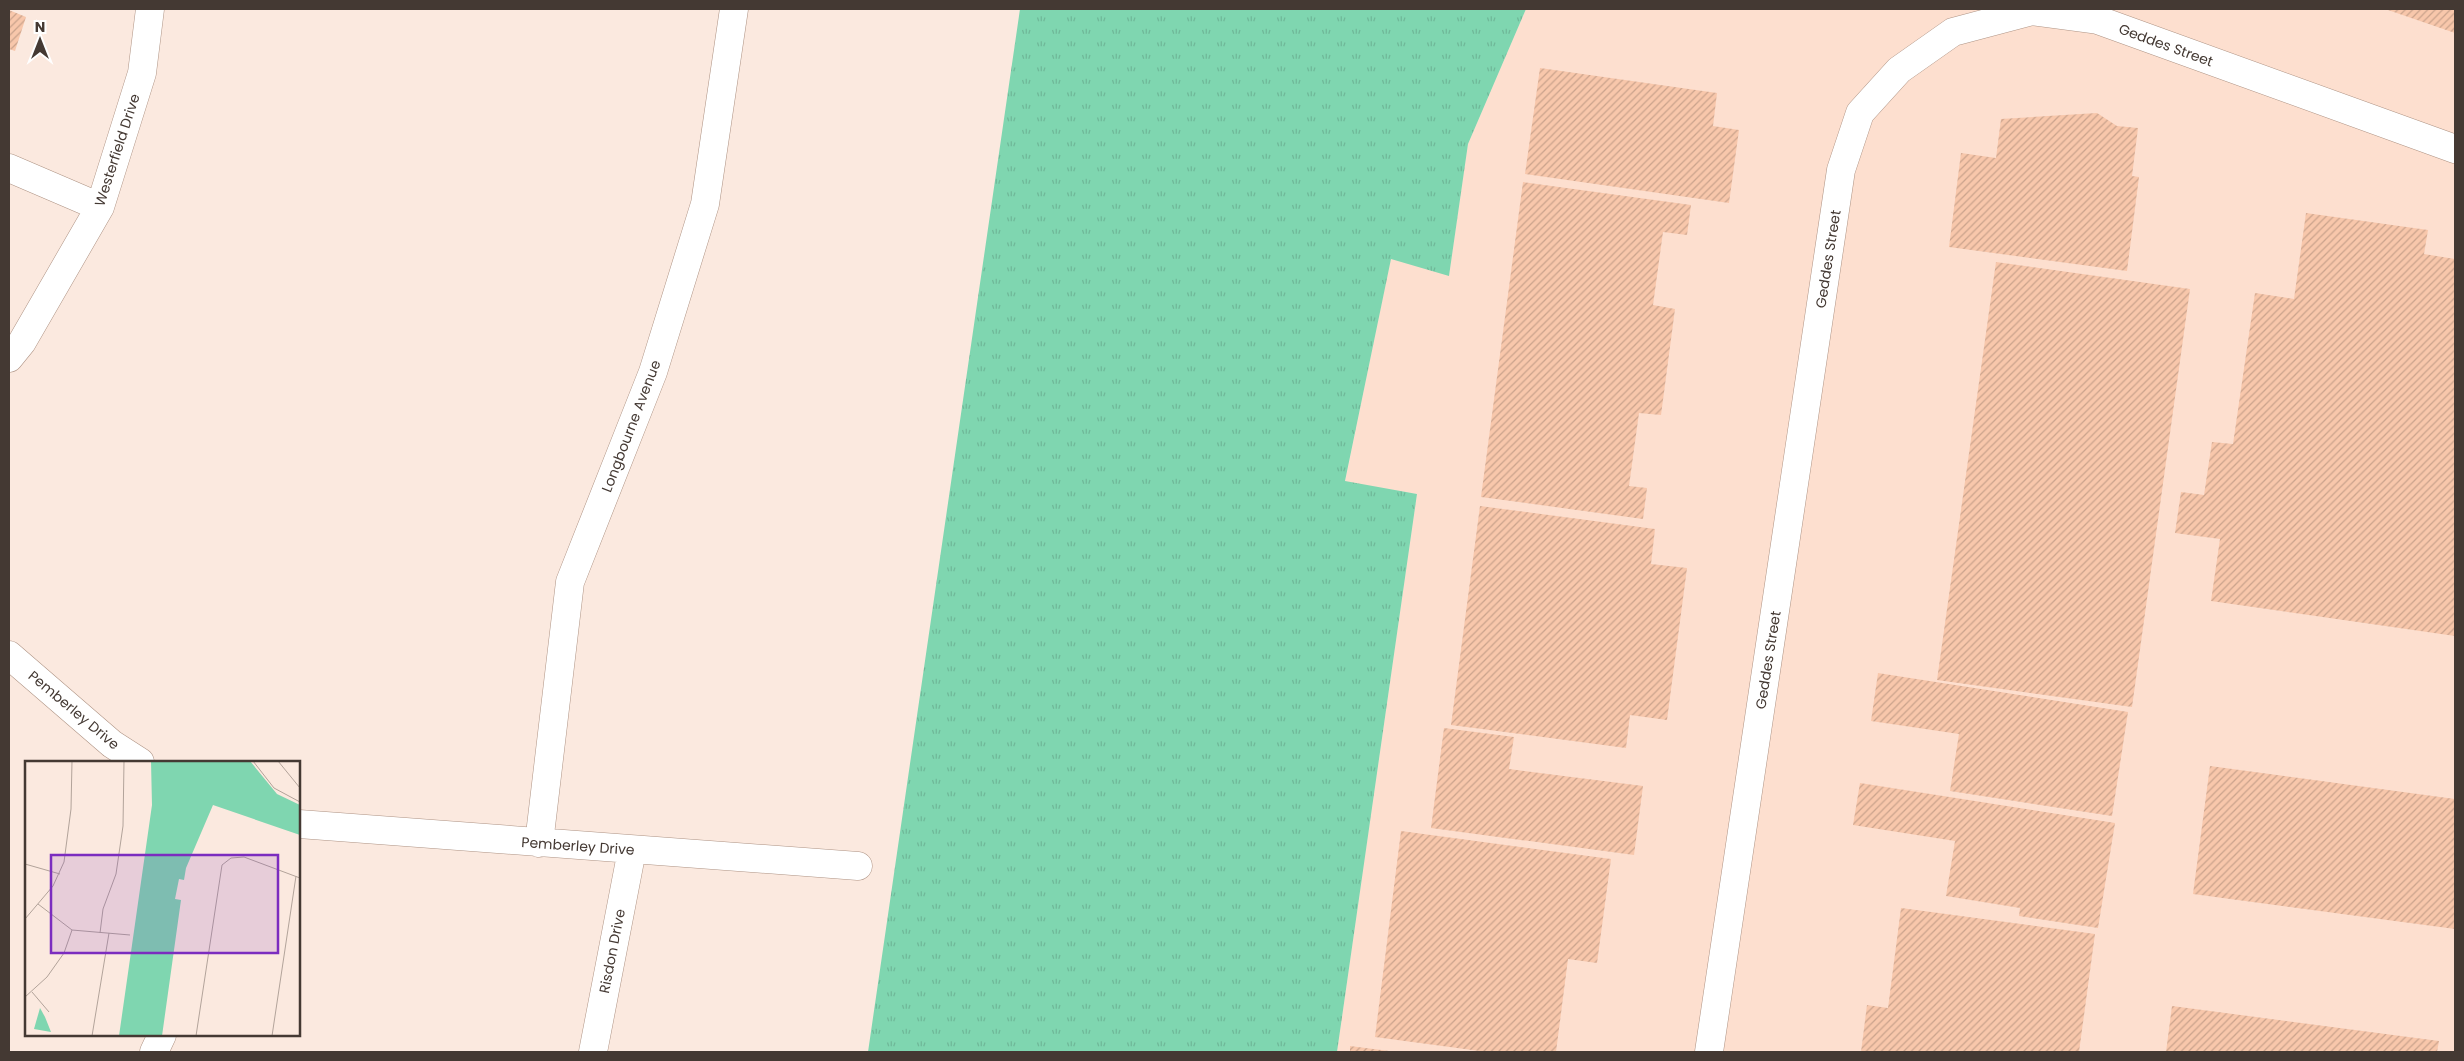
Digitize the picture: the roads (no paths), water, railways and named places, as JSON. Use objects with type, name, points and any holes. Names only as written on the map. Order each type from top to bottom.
[{"type":"street","name":"Westerfield Drive","points":[[9,358],[22,342],[100,207],[142,74],[150,9]]},
{"type":"street","name":"Longbourne Avenue","points":[[539,843],[570,582],[653,372],[705,204],[734,9]]},
{"type":"street","name":"Geddes Street","points":[[1709,1052],[1841,170],[1860,113],[1899,70],[1952,32],[2032,11],[2098,20],[2455,149]]},
{"type":"street","points":[[9,168],[100,207]]},
{"type":"street","name":"Pemberley Drive","points":[[9,655],[112,744],[138,761]]},
{"type":"street","name":"Pemberley Drive","points":[[300,824],[858,866]]},
{"type":"street","name":"Risdon Drive","points":[[593,1052],[632,850]]},
{"type":"street","points":[[154,1052],[162,1036]]}]
